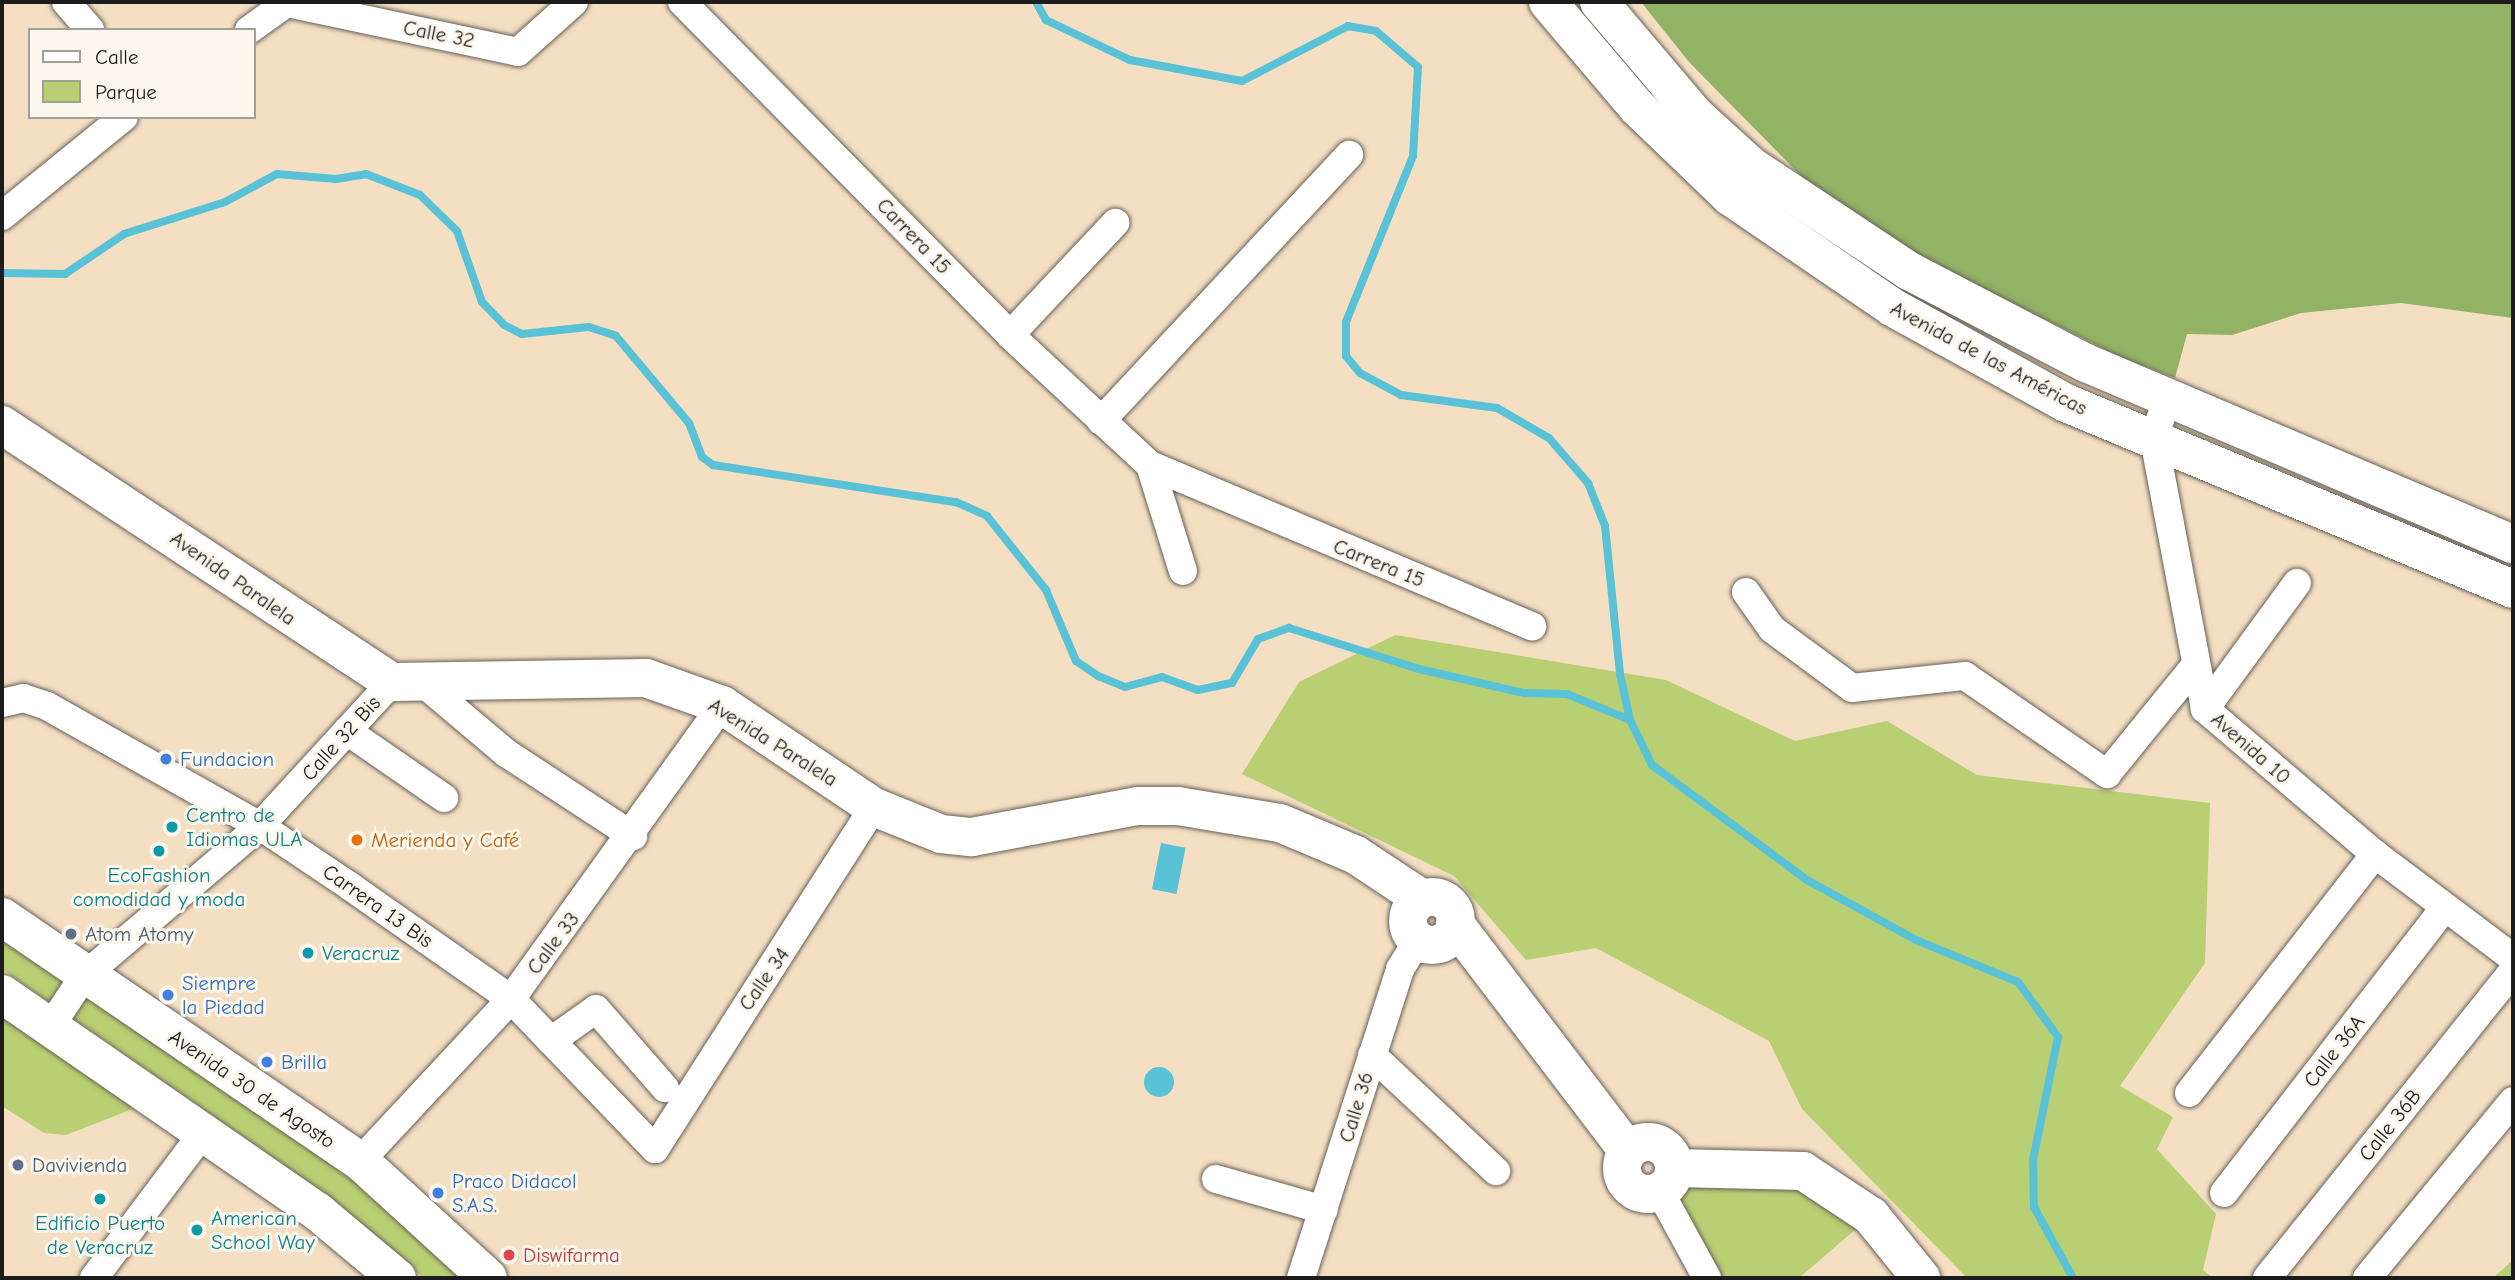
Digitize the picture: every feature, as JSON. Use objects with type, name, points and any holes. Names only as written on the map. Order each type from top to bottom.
[{"type":"main road","name":"Avenida de las Américas","points":[[1548,2],[1674,144],[1731,197],[1813,257],[1970,353],[2154,439],[2513,589]]},
{"type":"main road","name":"Avenida de las Américas","points":[[1599,2],[1695,116],[1829,222],[1981,312],[2167,398],[2513,544]]},
{"type":"main road","name":"Avenida Paralela","points":[[2,425],[407,682],[646,678],[722,705],[874,807],[940,834],[972,837],[1138,806],[1254,818],[1356,855],[1421,898]]},
{"type":"main road","points":[[1455,924],[1443,942],[1418,940],[1408,915],[1421,898],[1450,905],[1455,924],[1628,1151],[1625,1182],[1641,1194],[1667,1180],[1803,1171],[1871,1216],[1921,1278]]},
{"type":"main road","name":"Avenida 30 de Agosto","points":[[2,917],[84,976],[360,1161],[488,1278]]},
{"type":"main road","points":[[2,993],[318,1212],[397,1278]]},
{"type":"street","points":[[66,2],[88,28]]},
{"type":"street","name":"Calle 32","points":[[285,3],[518,52],[574,2]]},
{"type":"street","name":"Carrera 15","points":[[682,2],[1010,335],[1150,465],[1532,626]]},
{"type":"street","points":[[252,28],[285,3]]},
{"type":"street","points":[[2,216],[122,119]]},
{"type":"street","points":[[1101,421],[1349,155]]},
{"type":"street","points":[[1010,335],[1115,223]]},
{"type":"street","name":"Avenida 10","points":[[2167,398],[2154,439],[2193,668],[2205,709],[2375,854],[2513,958]]},
{"type":"street","points":[[1150,465],[1184,570]]},
{"type":"street","points":[[2205,709],[2297,583]]},
{"type":"street","points":[[1746,592],[1772,629],[1852,688],[1965,676],[2107,774],[2193,668]]},
{"type":"street","points":[[407,682],[506,753],[633,836]]},
{"type":"street","name":"Calle 32 Bis","points":[[50,1027],[84,976],[260,826],[347,731],[407,682]]},
{"type":"street","name":"Carrera 13 Bis","points":[[12,701],[260,826],[511,999],[655,1149]]},
{"type":"street","name":"Calle 33","points":[[360,1161],[511,999],[633,836],[722,705]]},
{"type":"street","points":[[347,731],[444,798]]},
{"type":"street","name":"Calle 34","points":[[655,1149],[874,807]]},
{"type":"street","points":[[2189,1093],[2375,854]]},
{"type":"street","name":"Calle 36A","points":[[2224,1193],[2444,908]]},
{"type":"street","name":"Calle 36","points":[[1301,1278],[1400,969],[1418,940]]},
{"type":"street","name":"Calle 36B","points":[[2267,1278],[2513,971]]},
{"type":"street","points":[[551,1041],[596,1009],[665,1088]]},
{"type":"street","points":[[1372,1055],[1496,1171]]},
{"type":"street","points":[[2367,1278],[2513,1101]]},
{"type":"street","points":[[94,1278],[203,1133]]},
{"type":"street","points":[[1216,1179],[1324,1210]]},
{"type":"street","points":[[1667,1180],[1707,1278]]},
{"type":"green space","points":[[1641,2],[2513,2],[2513,318],[2401,303],[2301,313],[2232,335],[2187,334],[2175,378],[2118,356],[1923,258],[1809,184],[1689,62]]},
{"type":"green space","points":[[1395,635],[1666,680],[1795,741],[1887,721],[1977,775],[2210,803],[2205,963],[2120,1086],[2173,1117],[2157,1149],[2216,1214],[2203,1270],[2213,1278],[1967,1278],[1802,1109],[1769,1041],[1596,948],[1526,960],[1454,876],[1242,774],[1299,682]]},
{"type":"green space","points":[[2,937],[350,1173],[466,1278],[423,1278],[330,1197],[2,969]]},
{"type":"green space","points":[[2,994],[156,1100],[66,1135],[44,1133],[2,1106]]},
{"type":"green space","points":[[1803,1171],[1871,1216],[1799,1278],[1707,1278],[1668,1186]]},
{"type":"green space","points":[[2513,1260],[2513,1278],[2493,1278]]},
{"type":"water","points":[[1161,843],[1186,848],[1177,894],[1152,889]]},
{"type":"water","points":[[1159,1067],[1170,1071],[1174,1082],[1170,1093],[1159,1097],[1148,1093],[1144,1082],[1148,1071]]},
{"type":"waterway","points":[[1036,2],[1046,20],[1130,60],[1242,81],[1348,26],[1376,31],[1418,67],[1413,156],[1346,322],[1346,356],[1360,373],[1401,395],[1497,408],[1549,438],[1588,483],[1605,526],[1620,674],[1630,720],[1652,765],[1807,880],[1916,940],[2018,982],[2058,1037],[2033,1160],[2034,1207],[2073,1278]]},
{"type":"waterway","points":[[2,273],[65,274],[124,234],[225,202],[277,174],[336,179],[366,174],[420,195],[457,231],[482,302],[504,325],[522,334],[589,327],[616,336],[689,423],[702,457],[713,465],[956,502],[987,516],[1046,590],[1076,661],[1098,676],[1125,687],[1162,677],[1198,690],[1232,683],[1258,639],[1289,628],[1419,669],[1524,693],[1567,694],[1630,720]]},
{"type":"place","name":"Fundacion","points":[[166,759]]},
{"type":"place","name":"Centro de Idiomas ULA","points":[[172,827]]},
{"type":"place","name":"Merienda y Café","points":[[357,840]]},
{"type":"place","name":"EcoFashion comodidad y moda","points":[[159,851]]},
{"type":"place","name":"Atom Atomy","points":[[71,934]]},
{"type":"place","name":"Veracruz","points":[[308,953]]},
{"type":"place","name":"Siempre la Piedad","points":[[168,995]]},
{"type":"place","name":"Brilla","points":[[267,1062]]},
{"type":"place","name":"Davivienda","points":[[18,1165]]},
{"type":"place","name":"Praco Didacol S.A.S.","points":[[438,1193]]},
{"type":"place","name":"Edificio Puerto de Veracruz","points":[[100,1199]]},
{"type":"place","name":"American School Way","points":[[197,1230]]},
{"type":"place","name":"Diswifarma","points":[[509,1255]]}]
